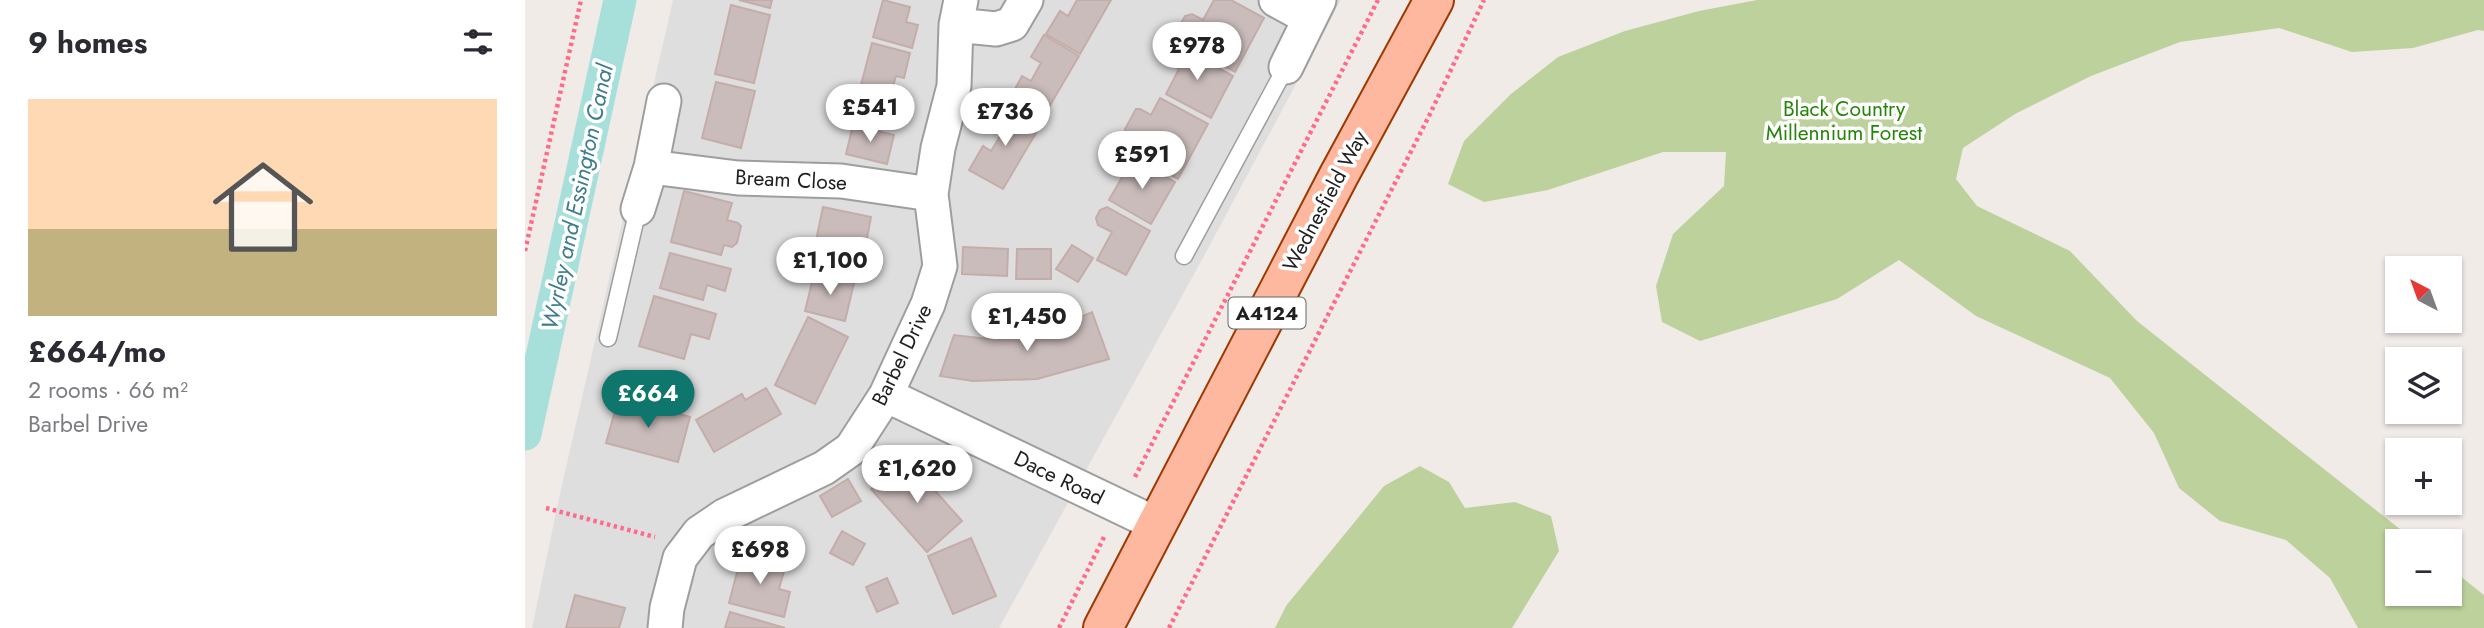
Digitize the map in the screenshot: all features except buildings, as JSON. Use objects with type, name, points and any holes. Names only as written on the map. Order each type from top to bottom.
[{"type":"main road","name":"Wednesfield Way","points":[[1103,628],[1339,175],[1434,0]]},
{"type":"street","name":"Barbel Drive","points":[[665,628],[667,607],[680,558],[699,533],[724,516],[824,468],[851,449],[886,395],[928,304],[940,266],[931,194],[938,148],[954,86],[959,12],[996,29],[1012,24],[1026,0]]},
{"type":"street","points":[[1276,0],[1314,9],[1286,67]]},
{"type":"street","points":[[638,209],[651,167],[664,101]]},
{"type":"street","name":"Bream Close","points":[[651,167],[738,178],[841,181],[931,194]]},
{"type":"street","name":"Dace Road","points":[[886,395],[1156,524]]},
{"type":"lane","points":[[1184,256],[1286,67]]},
{"type":"lane","points":[[608,338],[638,209]]},
{"type":"path","points":[[525,251],[581,0]]},
{"type":"path","points":[[1059,628],[1378,0]]},
{"type":"path","points":[[1170,628],[1422,128],[1483,0]]},
{"type":"path","points":[[546,508],[690,546]]},
{"type":"shaded area","points":[[673,0],[1341,0],[1204,256],[999,628],[532,628],[559,498]]},
{"type":"green space","name":"Black Country Millennium Forest","points":[[1757,0],[2484,0],[2484,31],[2478,30],[2413,48],[2352,52],[2279,28],[2180,42],[2091,76],[2015,114],[1963,148],[1956,179],[1977,206],[2070,251],[2137,321],[2400,529],[2385,529],[2385,606],[2462,606],[2462,578],[2484,595],[2484,628],[2358,628],[2330,578],[2286,540],[2220,521],[2179,488],[2154,433],[2110,378],[1976,316],[1899,260],[1837,299],[1700,341],[1662,322],[1656,286],[1673,234],[1724,186],[1726,152],[1663,152],[1548,190],[1484,202],[1448,184],[1464,141],[1511,94],[1558,57],[1625,31],[1699,11]]},
{"type":"green space","points":[[1420,466],[1449,482],[1465,508],[1515,502],[1551,516],[1559,551],[1512,628],[1275,628],[1286,606],[1384,486]]},
{"type":"waterway","name":"Wyrley and Essington Canal","points":[[525,434],[620,0]]}]
